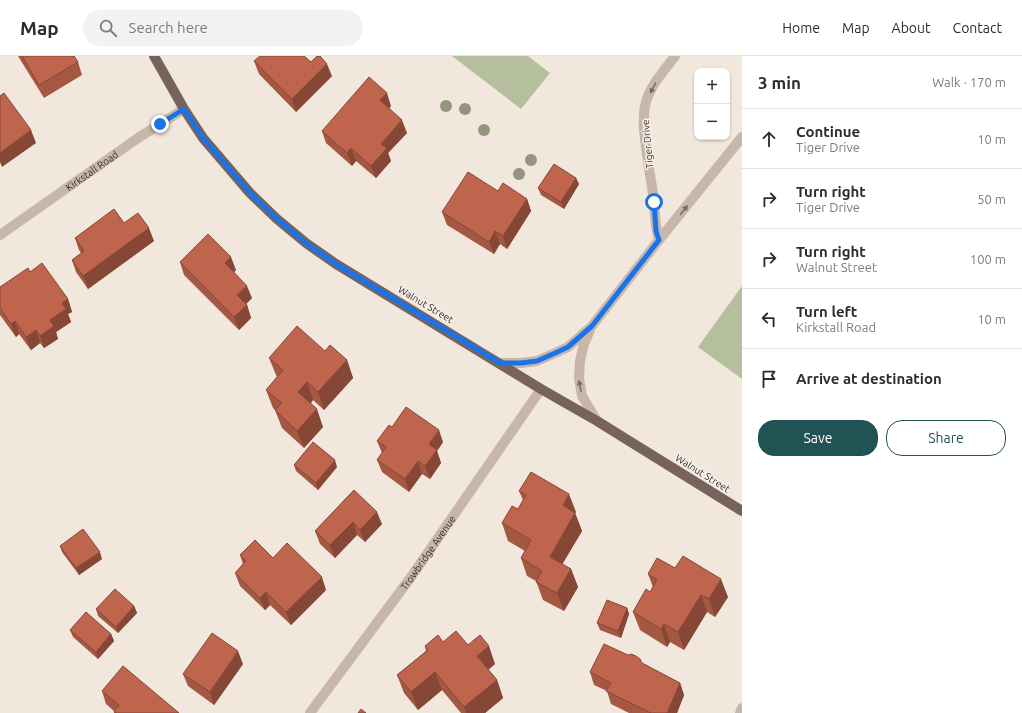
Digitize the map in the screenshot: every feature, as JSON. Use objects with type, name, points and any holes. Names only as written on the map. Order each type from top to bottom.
[{"type":"main road","name":"Walnut Street","points":[[154,56],[184,109],[203,138],[250,193],[277,219],[306,243],[336,264],[541,389],[597,421],[742,511]]},
{"type":"street","name":"Tiger Drive","points":[[659,240],[656,231],[654,202],[645,137],[645,105],[658,78],[676,56]]},
{"type":"street","name":"Kirkstall Road","points":[[0,235],[138,138],[184,109]]},
{"type":"street","points":[[500,363],[537,361],[568,347],[592,326],[742,137]]},
{"type":"street","points":[[592,326],[584,344],[580,362],[579,378],[582,396],[597,421]]},
{"type":"street","name":"Trowbridge Avenue","points":[[310,713],[411,577],[541,389]]},
{"type":"street","points":[[740,713],[742,708]]},
{"type":"green space","points":[[452,56],[528,56],[550,73],[521,109]]},
{"type":"green space","points":[[742,286],[742,379],[698,347]]},
{"type":"building","points":[[22,56],[74,56],[78,62],[39,85]]},
{"type":"building","points":[[260,56],[304,56],[311,62],[317,56],[320,56],[327,64],[292,99],[254,61]]},
{"type":"building","points":[[369,77],[387,93],[380,100],[402,120],[381,144],[387,148],[371,166],[351,148],[347,153],[322,131]]},
{"type":"building","points":[[4,93],[31,130],[0,153],[0,96]]},
{"type":"building","points":[[554,164],[576,178],[561,202],[538,188]]},
{"type":"building","points":[[468,172],[498,191],[503,183],[527,199],[503,236],[495,231],[489,242],[442,212]]},
{"type":"building","points":[[114,209],[124,223],[138,213],[149,228],[83,276],[72,260],[84,251],[75,238]]},
{"type":"building","points":[[208,234],[231,257],[225,263],[247,286],[237,295],[247,305],[234,317],[180,262]]},
{"type":"building","points":[[42,263],[68,299],[62,303],[66,309],[50,320],[54,326],[40,336],[36,330],[26,337],[15,321],[11,324],[0,308],[0,287],[28,268],[30,272]]},
{"type":"building","points":[[297,326],[325,351],[330,345],[347,360],[318,392],[307,382],[298,392],[317,409],[297,431],[275,410],[282,403],[266,390],[283,370],[269,358]]},
{"type":"building","points":[[406,407],[439,430],[429,444],[437,450],[425,466],[418,461],[405,479],[377,460],[386,447],[377,441],[389,425],[392,427]]},
{"type":"building","points":[[313,442],[335,460],[316,483],[294,465]]},
{"type":"building","points":[[531,472],[569,494],[563,505],[575,513],[550,557],[571,569],[557,593],[536,582],[542,571],[521,558],[531,540],[502,523],[512,506],[518,509],[526,495],[519,491]]},
{"type":"building","points":[[354,490],[377,512],[360,530],[353,522],[330,545],[315,531]]},
{"type":"building","points":[[83,529],[100,552],[76,568],[60,546]]},
{"type":"building","points":[[255,540],[273,558],[287,543],[322,577],[286,612],[266,592],[260,598],[235,573],[246,561],[240,555]]},
{"type":"building","points":[[683,556],[721,579],[709,599],[701,595],[678,632],[664,624],[661,629],[633,612],[646,589],[650,592],[657,580],[648,574],[657,558],[675,568]]},
{"type":"building","points":[[115,589],[134,606],[116,627],[96,609]]},
{"type":"building","points":[[607,600],[627,608],[618,631],[597,623]]},
{"type":"building","points":[[86,612],[111,634],[96,652],[70,630]]},
{"type":"building","points":[[456,631],[468,645],[480,635],[489,646],[477,656],[497,680],[464,707],[435,672],[411,692],[397,675],[428,650],[425,646],[438,635],[443,642]]},
{"type":"building","points":[[212,633],[238,651],[210,692],[183,674]]},
{"type":"building","points":[[604,644],[628,655],[631,654],[636,656],[642,663],[680,683],[667,713],[651,713],[606,691],[611,683],[590,672]]},
{"type":"building","points":[[123,666],[179,713],[116,713],[114,711],[119,705],[102,691]]},
{"type":"building","points":[[361,709],[366,713],[358,713]]},
{"type":"route","points":[[160,124],[184,109],[203,138],[250,193],[277,219],[306,243],[336,264],[500,363],[537,361],[568,347],[592,326],[659,240],[656,231],[654,202]]}]
